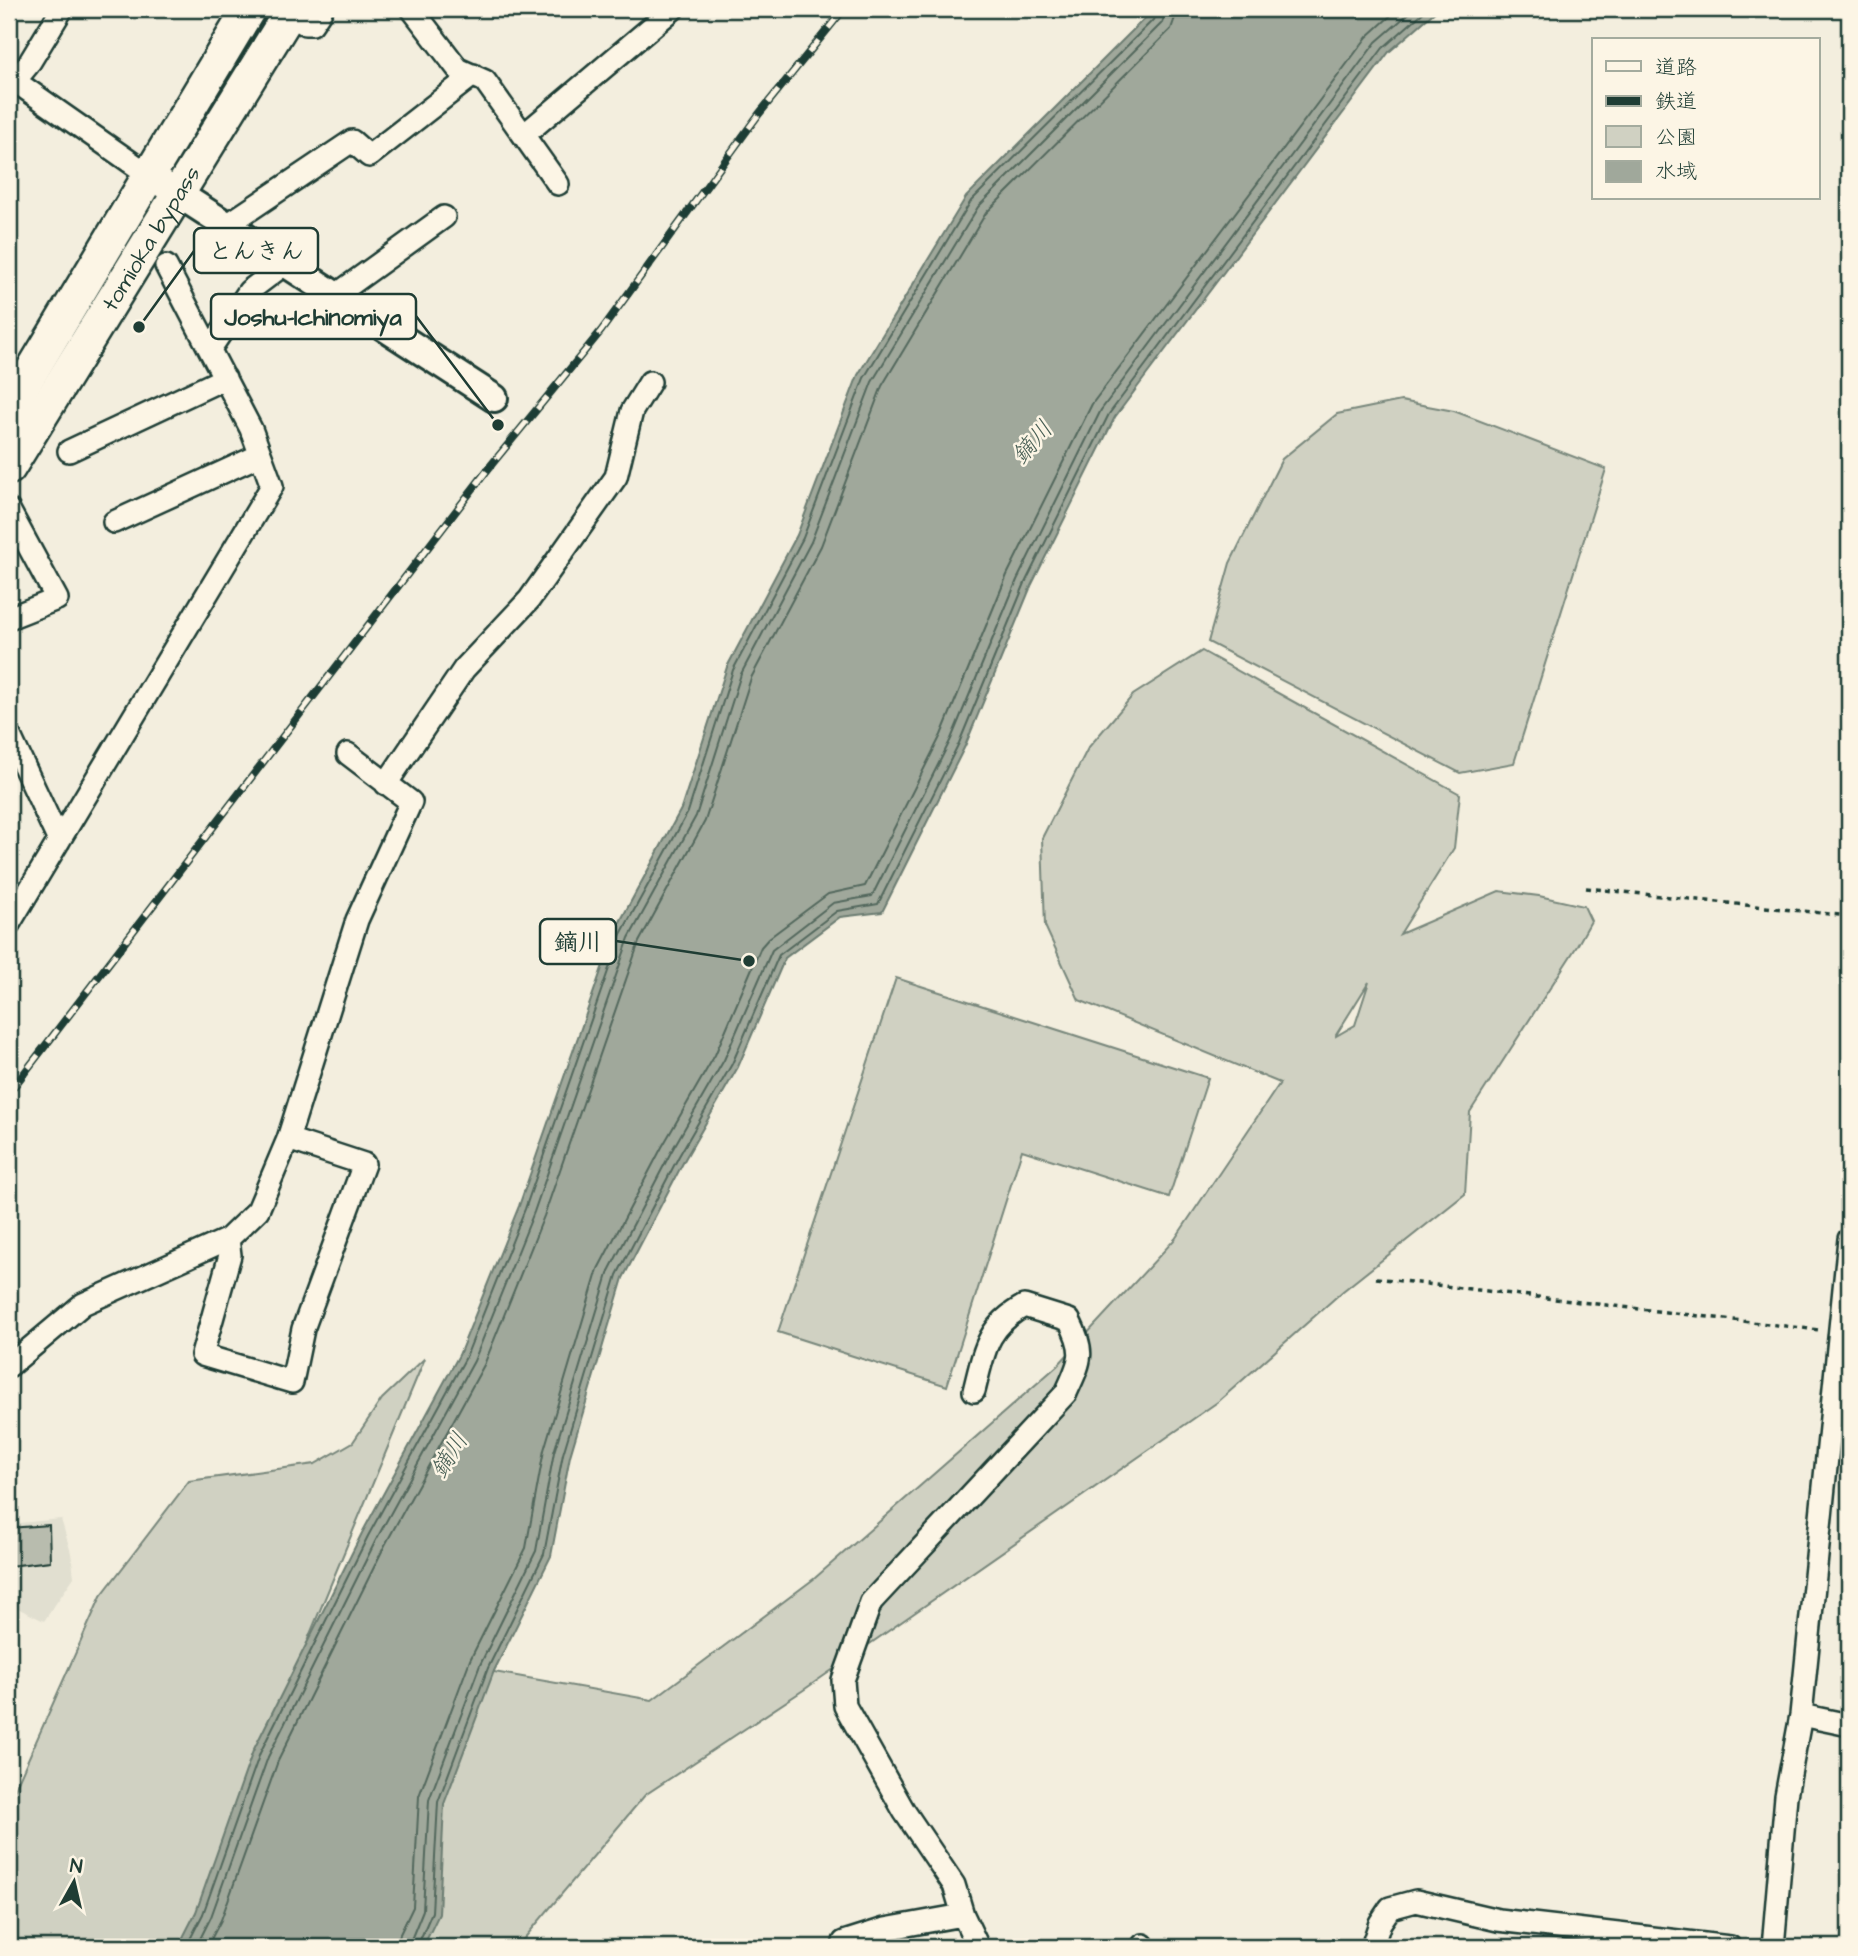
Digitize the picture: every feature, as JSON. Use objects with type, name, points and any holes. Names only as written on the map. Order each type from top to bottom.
[{"type":"highway","name":"tomioka bypass","points":[[9,409],[248,9]]},
{"type":"highway","name":"tomioka bypass","points":[[9,468],[291,11]]},
{"type":"main road","points":[[149,175],[494,398]]},
{"type":"street","points":[[62,9],[28,65],[10,82],[149,175]]},
{"type":"street","points":[[291,11],[305,24],[312,24],[322,9]]},
{"type":"street","points":[[412,9],[458,69],[485,81],[558,184]]},
{"type":"street","points":[[524,135],[673,9]]},
{"type":"street","points":[[227,225],[352,141],[369,156],[473,75]]},
{"type":"street","points":[[336,295],[444,217]]},
{"type":"street","points":[[210,349],[249,291],[286,263]]},
{"type":"street","points":[[9,924],[272,486],[225,379],[166,267]]},
{"type":"street","points":[[69,451],[225,379]]},
{"type":"street","points":[[386,784],[464,669],[529,600],[616,477],[632,411],[650,382]]},
{"type":"street","points":[[114,522],[260,455]]},
{"type":"street","points":[[9,510],[57,598],[9,618]]},
{"type":"street","points":[[9,734],[59,841]]},
{"type":"street","points":[[9,1366],[83,1304],[228,1239],[258,1210],[288,1139],[357,919],[411,802],[348,754]]},
{"type":"street","points":[[228,1239],[230,1255],[202,1355],[292,1382],[303,1329],[364,1164],[288,1139]]},
{"type":"street","points":[[1773,1947],[1786,1796],[1801,1715],[1849,1239]]},
{"type":"street","points":[[974,1391],[987,1339],[1005,1317],[1024,1306],[1069,1320],[1080,1341],[1082,1359],[1066,1393],[871,1602],[843,1680],[845,1706],[904,1811],[954,1885],[963,1915],[978,1947]]},
{"type":"street","points":[[1801,1715],[1849,1725]]},
{"type":"street","points":[[1372,1947],[1380,1923],[1390,1908],[1416,1901],[1498,1920],[1730,1947]]},
{"type":"street","points":[[843,1947],[844,1941],[885,1929],[963,1915]]},
{"type":"path","points":[[1587,888],[1849,916]]},
{"type":"path","points":[[1376,1278],[1840,1332]]},
{"type":"shaded area","points":[[61,1519],[71,1553],[74,1577],[44,1621],[9,1604],[9,1524]]},
{"type":"green space","points":[[1401,401],[1454,411],[1606,469],[1514,763],[1460,773],[1208,642],[1230,563],[1282,459],[1337,414]]},
{"type":"green space","points":[[1202,651],[1460,794],[1454,848],[1400,934],[1499,891],[1584,906],[1591,921],[1470,1112],[1465,1194],[1343,1291],[1219,1401],[805,1689],[645,1795],[517,1947],[9,1947],[9,1802],[101,1596],[189,1481],[315,1464],[353,1442],[382,1399],[425,1358],[308,1639],[652,1700],[815,1578],[1057,1366],[1175,1239],[1280,1083],[1079,1000],[1045,926],[1042,838],[1088,748],[1133,695]],"holes":[[[1369,982],[1355,1025],[1336,1036]]]},
{"type":"green space","points":[[896,978],[1208,1078],[1169,1197],[1022,1150],[947,1386],[778,1332]]},
{"type":"water","points":[[1154,9],[1438,9],[1389,52],[1115,417],[1031,586],[965,746],[882,912],[840,917],[785,958],[738,1067],[685,1159],[623,1278],[570,1456],[551,1556],[494,1671],[444,1804],[439,1914],[423,1947],[178,1947],[196,1912],[253,1751],[362,1533],[459,1355],[519,1206],[615,931],[681,809],[727,667],[797,535],[858,375],[966,197]]},
{"type":"building","points":[[49,1525],[50,1561],[9,1566],[9,1528]]},
{"type":"railway","points":[[9,1093],[492,464],[601,331],[759,114],[844,9]]},
{"type":"place","name":"とんきん","points":[[139,327]]},
{"type":"place","name":"Joshu-Ichinomiya","points":[[498,425]]},
{"type":"place","name":"鏑川","points":[[749,961]]}]
